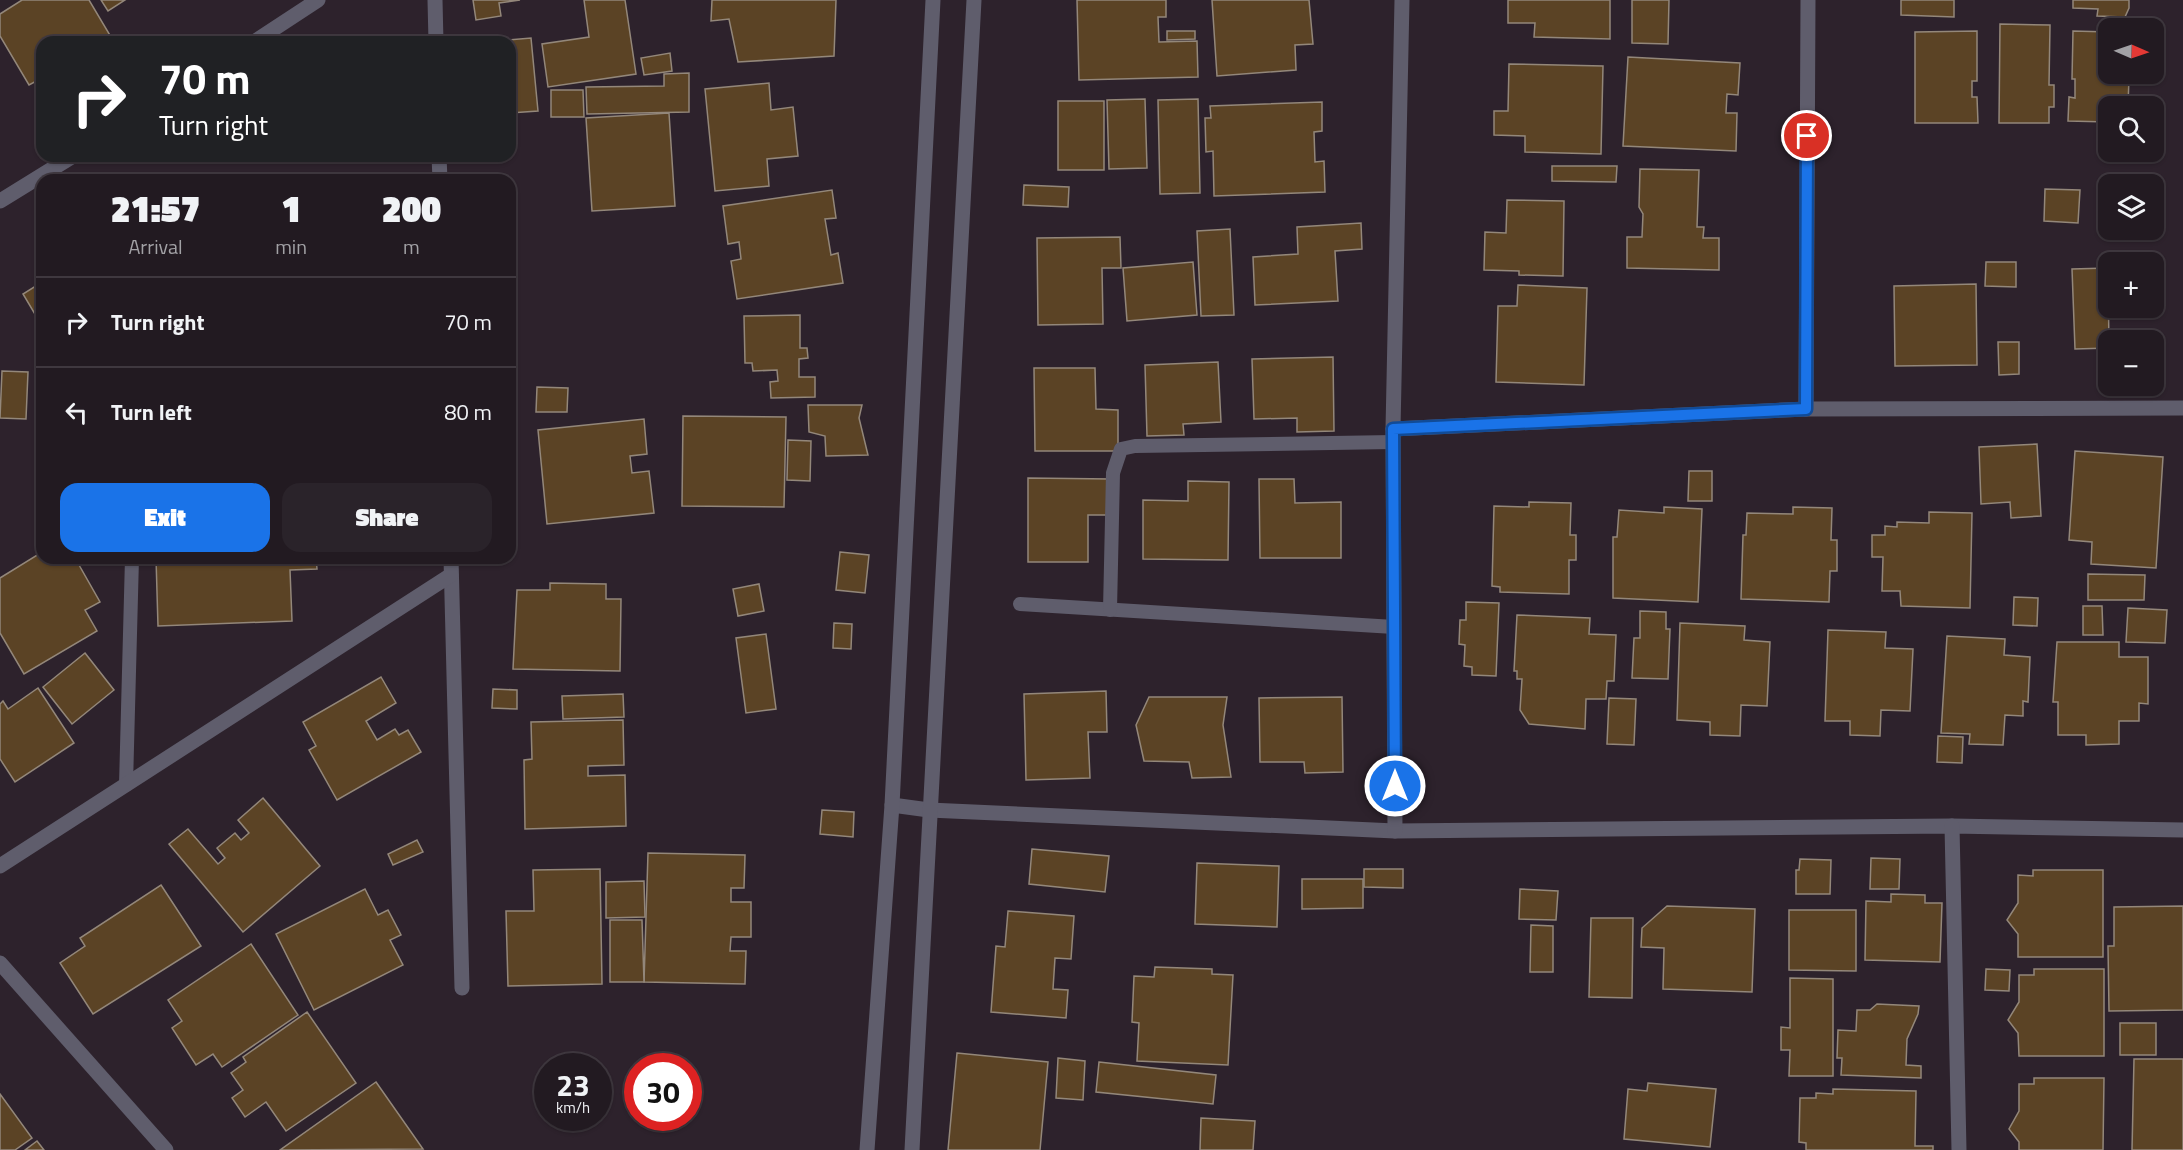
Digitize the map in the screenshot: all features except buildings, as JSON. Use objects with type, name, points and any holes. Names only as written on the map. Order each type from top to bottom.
[{"type":"street","points":[[263,36],[318,0]]},
{"type":"street","points":[[435,0],[436,36]]},
{"type":"street","points":[[867,1150],[892,805],[933,0]]},
{"type":"street","points":[[912,1150],[974,0]]},
{"type":"street","points":[[1395,831],[1393,436],[1402,0]]},
{"type":"street","points":[[1806,409],[1808,0]]},
{"type":"street","points":[[44,174],[63,162]]},
{"type":"street","points":[[0,201],[36,179]]},
{"type":"street","points":[[1393,436],[1806,409],[2183,408]]},
{"type":"street","points":[[451,564],[462,988]]},
{"type":"street","points":[[0,866],[451,575]]},
{"type":"street","points":[[892,805],[929,810],[1395,831],[1952,826],[2183,830]]},
{"type":"street","points":[[1952,826],[1959,1150]]},
{"type":"street","points":[[0,963],[166,1150]]},
{"type":"lane","points":[[1110,610],[1113,473],[1120,449],[1135,446],[1393,436]]},
{"type":"lane","points":[[126,785],[132,564]]},
{"type":"lane","points":[[1020,604],[1394,627]]},
{"type":"route","points":[[1395,786],[1393,429],[1806,409],[1807,136]]}]
